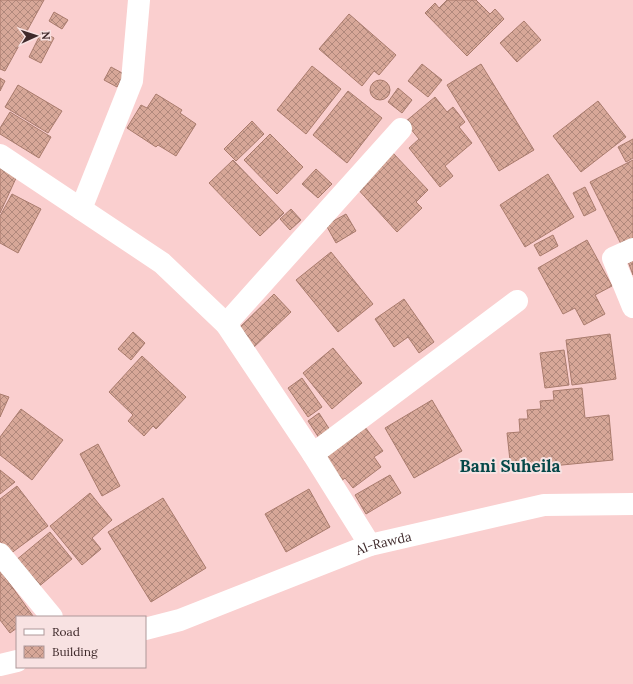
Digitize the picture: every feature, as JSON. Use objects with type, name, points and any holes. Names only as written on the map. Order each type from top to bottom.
[{"type":"street","points":[[81,209],[132,81],[139,0]]},
{"type":"street","points":[[226,324],[401,129]]},
{"type":"street","points":[[0,155],[162,263],[226,324],[313,454],[370,545]]},
{"type":"street","points":[[633,249],[613,258],[633,307]]},
{"type":"street","points":[[313,454],[518,301]]},
{"type":"street","name":"Al-Rawda","points":[[146,629],[180,620],[370,545],[544,505],[633,504]]},
{"type":"street","points":[[0,554],[51,616]]},
{"type":"street","points":[[0,665],[16,661]]},
{"type":"building","points":[[0,0],[44,0],[5,71],[0,69]]},
{"type":"building","points":[[447,0],[476,0],[490,14],[495,9],[504,19],[467,56],[425,13],[435,3],[439,8]]},
{"type":"building","points":[[54,12],[68,20],[62,29],[49,21]]},
{"type":"building","points":[[349,14],[396,55],[379,75],[374,71],[362,86],[319,49]]},
{"type":"building","points":[[524,21],[541,40],[517,62],[500,43]]},
{"type":"building","points":[[42,31],[54,38],[41,63],[29,57]]},
{"type":"building","points":[[422,64],[442,80],[428,97],[408,81]]},
{"type":"building","points":[[481,64],[534,150],[499,171],[447,85]]},
{"type":"building","points":[[312,66],[341,89],[306,134],[277,110]]},
{"type":"building","points":[[111,67],[124,74],[117,87],[104,80]]},
{"type":"building","points":[[0,78],[5,81],[0,91]]},
{"type":"building","points":[[380,80],[387,83],[390,90],[387,97],[380,100],[373,97],[370,90],[373,83]]},
{"type":"building","points":[[18,85],[62,111],[48,133],[5,107]]},
{"type":"building","points":[[398,88],[412,100],[402,113],[388,102]]},
{"type":"building","points":[[348,91],[382,118],[347,163],[313,135]]},
{"type":"building","points":[[156,94],[182,110],[180,113],[196,124],[176,156],[158,145],[156,147],[127,128],[141,105],[147,108]]},
{"type":"building","points":[[435,97],[447,112],[453,107],[465,122],[459,127],[472,143],[445,166],[453,176],[440,187],[409,148],[419,139],[405,122]]},
{"type":"building","points":[[598,101],[626,137],[581,172],[553,136]]},
{"type":"building","points":[[10,112],[51,137],[39,158],[0,134],[0,128]]},
{"type":"building","points":[[252,121],[264,134],[236,161],[224,149]]},
{"type":"building","points":[[270,134],[303,167],[277,194],[244,160]]},
{"type":"building","points":[[633,139],[633,158],[626,162],[618,147]]},
{"type":"building","points":[[392,152],[428,190],[416,202],[422,208],[397,232],[355,186]]},
{"type":"building","points":[[233,160],[284,213],[260,236],[209,183]]},
{"type":"building","points":[[633,160],[633,238],[621,244],[590,182]]},
{"type":"building","points":[[0,168],[17,176],[0,213]]},
{"type":"building","points":[[316,169],[332,184],[318,198],[302,184]]},
{"type":"building","points":[[548,174],[574,217],[525,247],[500,205]]},
{"type":"building","points":[[585,187],[596,210],[584,216],[573,193]]},
{"type":"building","points":[[12,194],[41,209],[18,253],[0,243],[0,216]]},
{"type":"building","points":[[291,209],[301,220],[290,230],[280,219]]},
{"type":"building","points":[[346,214],[356,231],[336,243],[326,225]]},
{"type":"building","points":[[553,235],[558,246],[540,256],[534,245]]},
{"type":"building","points":[[587,240],[612,286],[595,295],[605,314],[584,325],[575,308],[563,314],[538,268]]},
{"type":"building","points":[[331,252],[373,304],[338,332],[296,280]]},
{"type":"building","points":[[633,253],[633,275],[626,256]]},
{"type":"building","points":[[274,294],[291,312],[253,348],[236,331]]},
{"type":"building","points":[[404,299],[434,342],[419,353],[408,337],[394,347],[375,319]]},
{"type":"building","points":[[133,332],[145,343],[131,360],[118,349]]},
{"type":"building","points":[[610,334],[616,379],[572,385],[566,340]]},
{"type":"building","points":[[333,348],[362,383],[332,409],[303,373]]},
{"type":"building","points":[[564,350],[569,385],[545,388],[540,353]]},
{"type":"building","points":[[142,356],[186,397],[156,429],[153,426],[144,436],[128,421],[133,415],[109,392]]},
{"type":"building","points":[[302,378],[322,407],[308,417],[288,388]]},
{"type":"building","points":[[582,388],[585,418],[609,415],[613,460],[511,470],[507,433],[520,432],[519,419],[528,419],[527,410],[541,409],[540,401],[554,400],[553,391]]},
{"type":"building","points":[[0,394],[9,397],[0,417]]},
{"type":"building","points":[[432,400],[462,451],[414,478],[385,428]]},
{"type":"building","points":[[21,409],[63,440],[32,480],[0,455],[0,437]]},
{"type":"building","points":[[319,413],[330,430],[319,438],[308,421]]},
{"type":"building","points":[[362,423],[383,451],[374,457],[381,467],[353,488],[345,478],[340,482],[320,455]]},
{"type":"building","points":[[98,444],[120,486],[102,496],[80,454]]},
{"type":"building","points":[[0,470],[15,482],[0,494]]},
{"type":"building","points":[[390,475],[401,493],[366,514],[355,495]]},
{"type":"building","points":[[17,486],[48,526],[10,554],[0,541],[0,499]]},
{"type":"building","points":[[309,489],[330,527],[286,552],[265,514]]},
{"type":"building","points":[[90,493],[112,520],[92,538],[101,549],[82,565],[50,526]]},
{"type":"building","points":[[163,498],[206,568],[151,602],[108,532]]},
{"type":"building","points":[[50,532],[72,559],[37,588],[15,561]]},
{"type":"building","points":[[0,570],[33,616],[16,616],[16,629],[10,633],[0,620]]},
{"type":"district","name":"Bani Suheila","points":[[510,466]]}]
